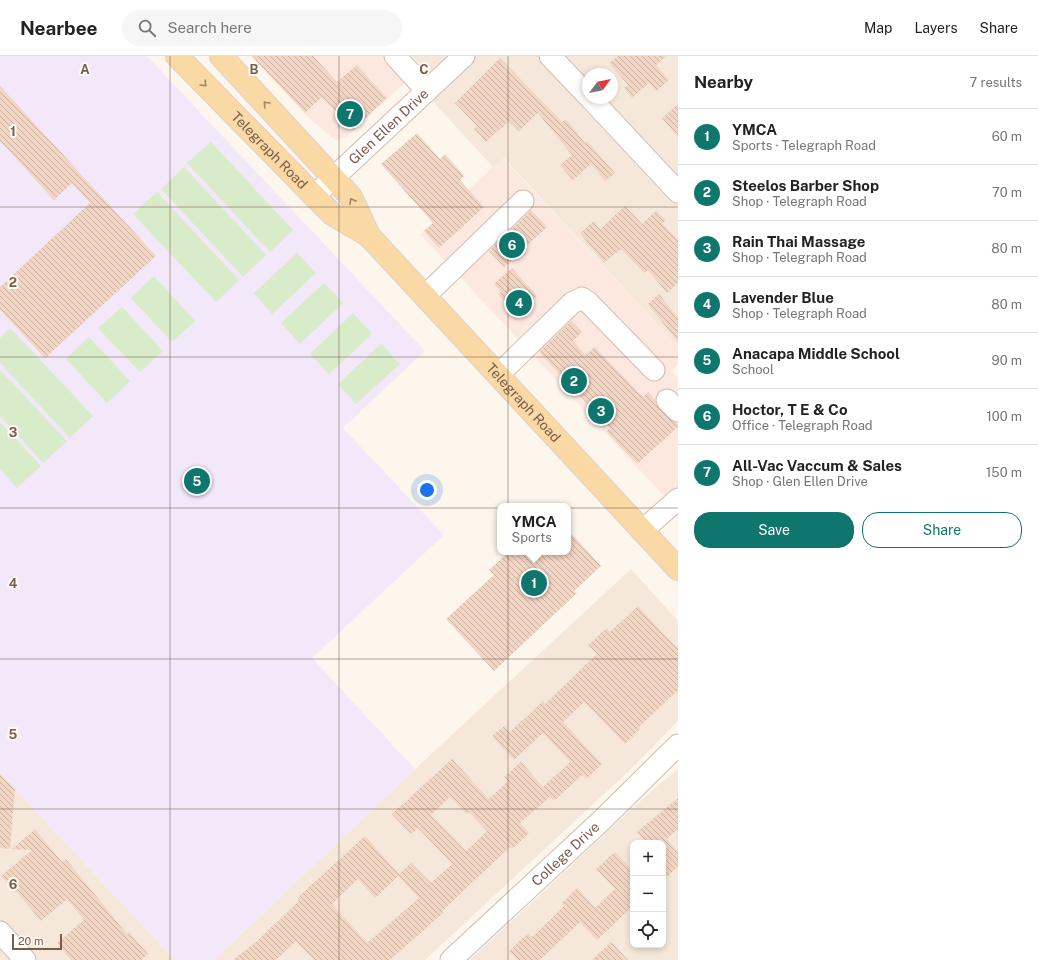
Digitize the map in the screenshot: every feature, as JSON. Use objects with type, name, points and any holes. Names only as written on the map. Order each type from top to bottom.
[{"type":"main road","name":"Telegraph Road","points":[[177,56],[332,214],[369,236],[678,569]]},
{"type":"main road","name":"Telegraph Road","points":[[221,56],[350,197],[369,236]]},
{"type":"street","points":[[395,56],[427,91]]},
{"type":"street","name":"Glen Ellen Drive","points":[[314,196],[464,56]]},
{"type":"street","points":[[550,56],[582,90]]},
{"type":"street","points":[[596,104],[678,192]]},
{"type":"street","points":[[425,296],[523,201]]},
{"type":"street","points":[[498,375],[572,303],[582,298],[588,302],[654,370]]},
{"type":"street","points":[[642,531],[678,499]]},
{"type":"street","name":"College Drive","points":[[451,960],[602,820],[678,745]]},
{"type":"street","points":[[0,932],[26,960]]},
{"type":"shaded area","points":[[0,56],[147,56],[425,351],[343,428],[444,535],[312,658],[415,769],[214,960],[175,960],[0,773]]},
{"type":"shaded area","points":[[251,56],[390,56],[410,77],[346,137],[335,140],[312,121]]},
{"type":"shaded area","points":[[412,56],[678,56],[678,347],[504,158],[493,167],[436,105],[418,63]]},
{"type":"shaded area","points":[[503,158],[678,347],[678,365],[671,371],[678,378],[678,511],[420,234]]},
{"type":"shaded area","points":[[631,569],[678,621],[678,721],[630,770],[425,960],[214,960],[415,769]]},
{"type":"shaded area","points":[[678,769],[678,960],[470,960],[648,794]]},
{"type":"shaded area","points":[[0,773],[175,960],[0,960]]},
{"type":"green space","points":[[211,142],[293,230],[270,252],[187,163]]},
{"type":"green space","points":[[184,167],[266,255],[243,277],[161,189]]},
{"type":"green space","points":[[157,192],[239,280],[216,302],[133,214]]},
{"type":"green space","points":[[297,253],[316,273],[272,314],[254,293]]},
{"type":"green space","points":[[154,276],[195,321],[172,342],[131,298]]},
{"type":"green space","points":[[324,283],[343,303],[300,344],[281,323]]},
{"type":"green space","points":[[122,307],[163,351],[140,372],[98,328]]},
{"type":"green space","points":[[353,313],[372,334],[329,374],[310,354]]},
{"type":"green space","points":[[10,328],[93,416],[70,438],[0,363],[0,338]]},
{"type":"green space","points":[[89,337],[130,381],[107,403],[66,359]]},
{"type":"green space","points":[[381,344],[400,364],[356,404],[338,384]]},
{"type":"green space","points":[[0,370],[67,441],[43,463],[0,416]]},
{"type":"green space","points":[[0,422],[41,466],[17,488],[0,469]]},
{"type":"building","points":[[252,56],[313,56],[337,82],[357,65],[387,98],[353,130],[322,97],[305,113]]},
{"type":"building","points":[[618,56],[666,56],[656,65],[669,80],[656,91],[649,83],[632,98],[624,88],[628,85],[618,73],[618,68],[613,68],[609,63]]},
{"type":"building","points":[[500,58],[562,122],[566,119],[585,143],[587,141],[615,173],[605,181],[591,164],[573,180],[560,165],[572,155],[538,113],[519,131],[509,121],[486,142],[474,129],[477,126],[455,103]]},
{"type":"building","points":[[0,86],[156,256],[45,358],[0,310],[0,287],[90,203],[72,183],[54,200],[0,141]]},
{"type":"building","points":[[678,104],[678,137],[662,118]]},
{"type":"building","points":[[417,133],[440,159],[445,154],[464,176],[460,180],[484,207],[439,248],[424,231],[433,223],[381,164]]},
{"type":"building","points":[[625,206],[642,224],[656,211],[666,220],[662,223],[678,240],[678,283],[667,293],[648,270],[644,273],[621,249],[604,263],[580,233],[594,221],[600,229]]},
{"type":"building","points":[[531,210],[547,227],[504,267],[489,251]]},
{"type":"building","points":[[512,268],[537,296],[516,314],[498,294],[501,292],[494,284]]},
{"type":"building","points":[[659,294],[678,318],[678,342],[648,304]]},
{"type":"building","points":[[571,321],[582,332],[573,341],[585,355],[595,347],[643,397],[648,392],[655,400],[659,408],[670,419],[678,424],[678,427],[637,464],[606,431],[610,428],[539,352]]},
{"type":"building","points":[[571,533],[601,566],[574,591],[577,593],[494,671],[446,619],[494,575],[489,570],[506,555],[571,555]]},
{"type":"building","points":[[638,606],[678,649],[678,690],[639,727],[640,729],[625,744],[584,702],[563,722],[602,764],[586,779],[582,775],[554,801],[550,797],[520,823],[529,833],[512,849],[510,847],[442,911],[443,913],[390,960],[314,960],[296,941],[276,960],[233,960],[256,942],[299,901],[297,898],[365,836],[399,874],[411,863],[431,883],[452,864],[418,828],[411,834],[392,814],[452,759],[489,799],[508,781],[504,777],[521,762],[543,787],[570,762],[543,733],[514,760],[492,736],[504,726],[510,732],[543,701],[545,704],[597,654],[588,645],[607,628],[610,632]],"holes":[[[450,797],[466,814],[469,812],[487,831],[466,851],[431,815]],[[398,876],[419,898],[367,943],[332,904],[358,879],[375,898]]]},
{"type":"building","points":[[0,774],[15,789],[10,849],[0,848]]},
{"type":"building","points":[[678,798],[678,829],[667,839],[678,852],[678,867],[666,877],[666,840],[644,840],[637,832]]},
{"type":"building","points":[[35,829],[62,862],[66,859],[127,934],[129,932],[148,954],[141,960],[71,960],[57,943],[84,920],[67,899],[41,921],[17,892],[16,893],[1,876],[32,850],[12,849]]},
{"type":"building","points":[[615,852],[630,868],[630,909],[597,940],[580,922],[540,960],[517,960],[509,951],[528,933],[532,937],[564,906],[562,903],[577,888],[595,908],[615,889],[596,869]]},
{"type":"building","points":[[611,942],[628,960],[592,960]]},
{"type":"place","name":"All-Vac Vaccum & Sales","points":[[350,114]]},
{"type":"place","name":"Hoctor, T E & Co","points":[[512,245]]},
{"type":"place","name":"Lavender Blue","points":[[519,303]]},
{"type":"place","name":"Steelos Barber Shop","points":[[574,381]]},
{"type":"place","name":"Rain Thai Massage","points":[[601,411]]},
{"type":"place","name":"Anacapa Middle School","points":[[197,481]]},
{"type":"place","name":"YMCA","points":[[534,583]]}]
